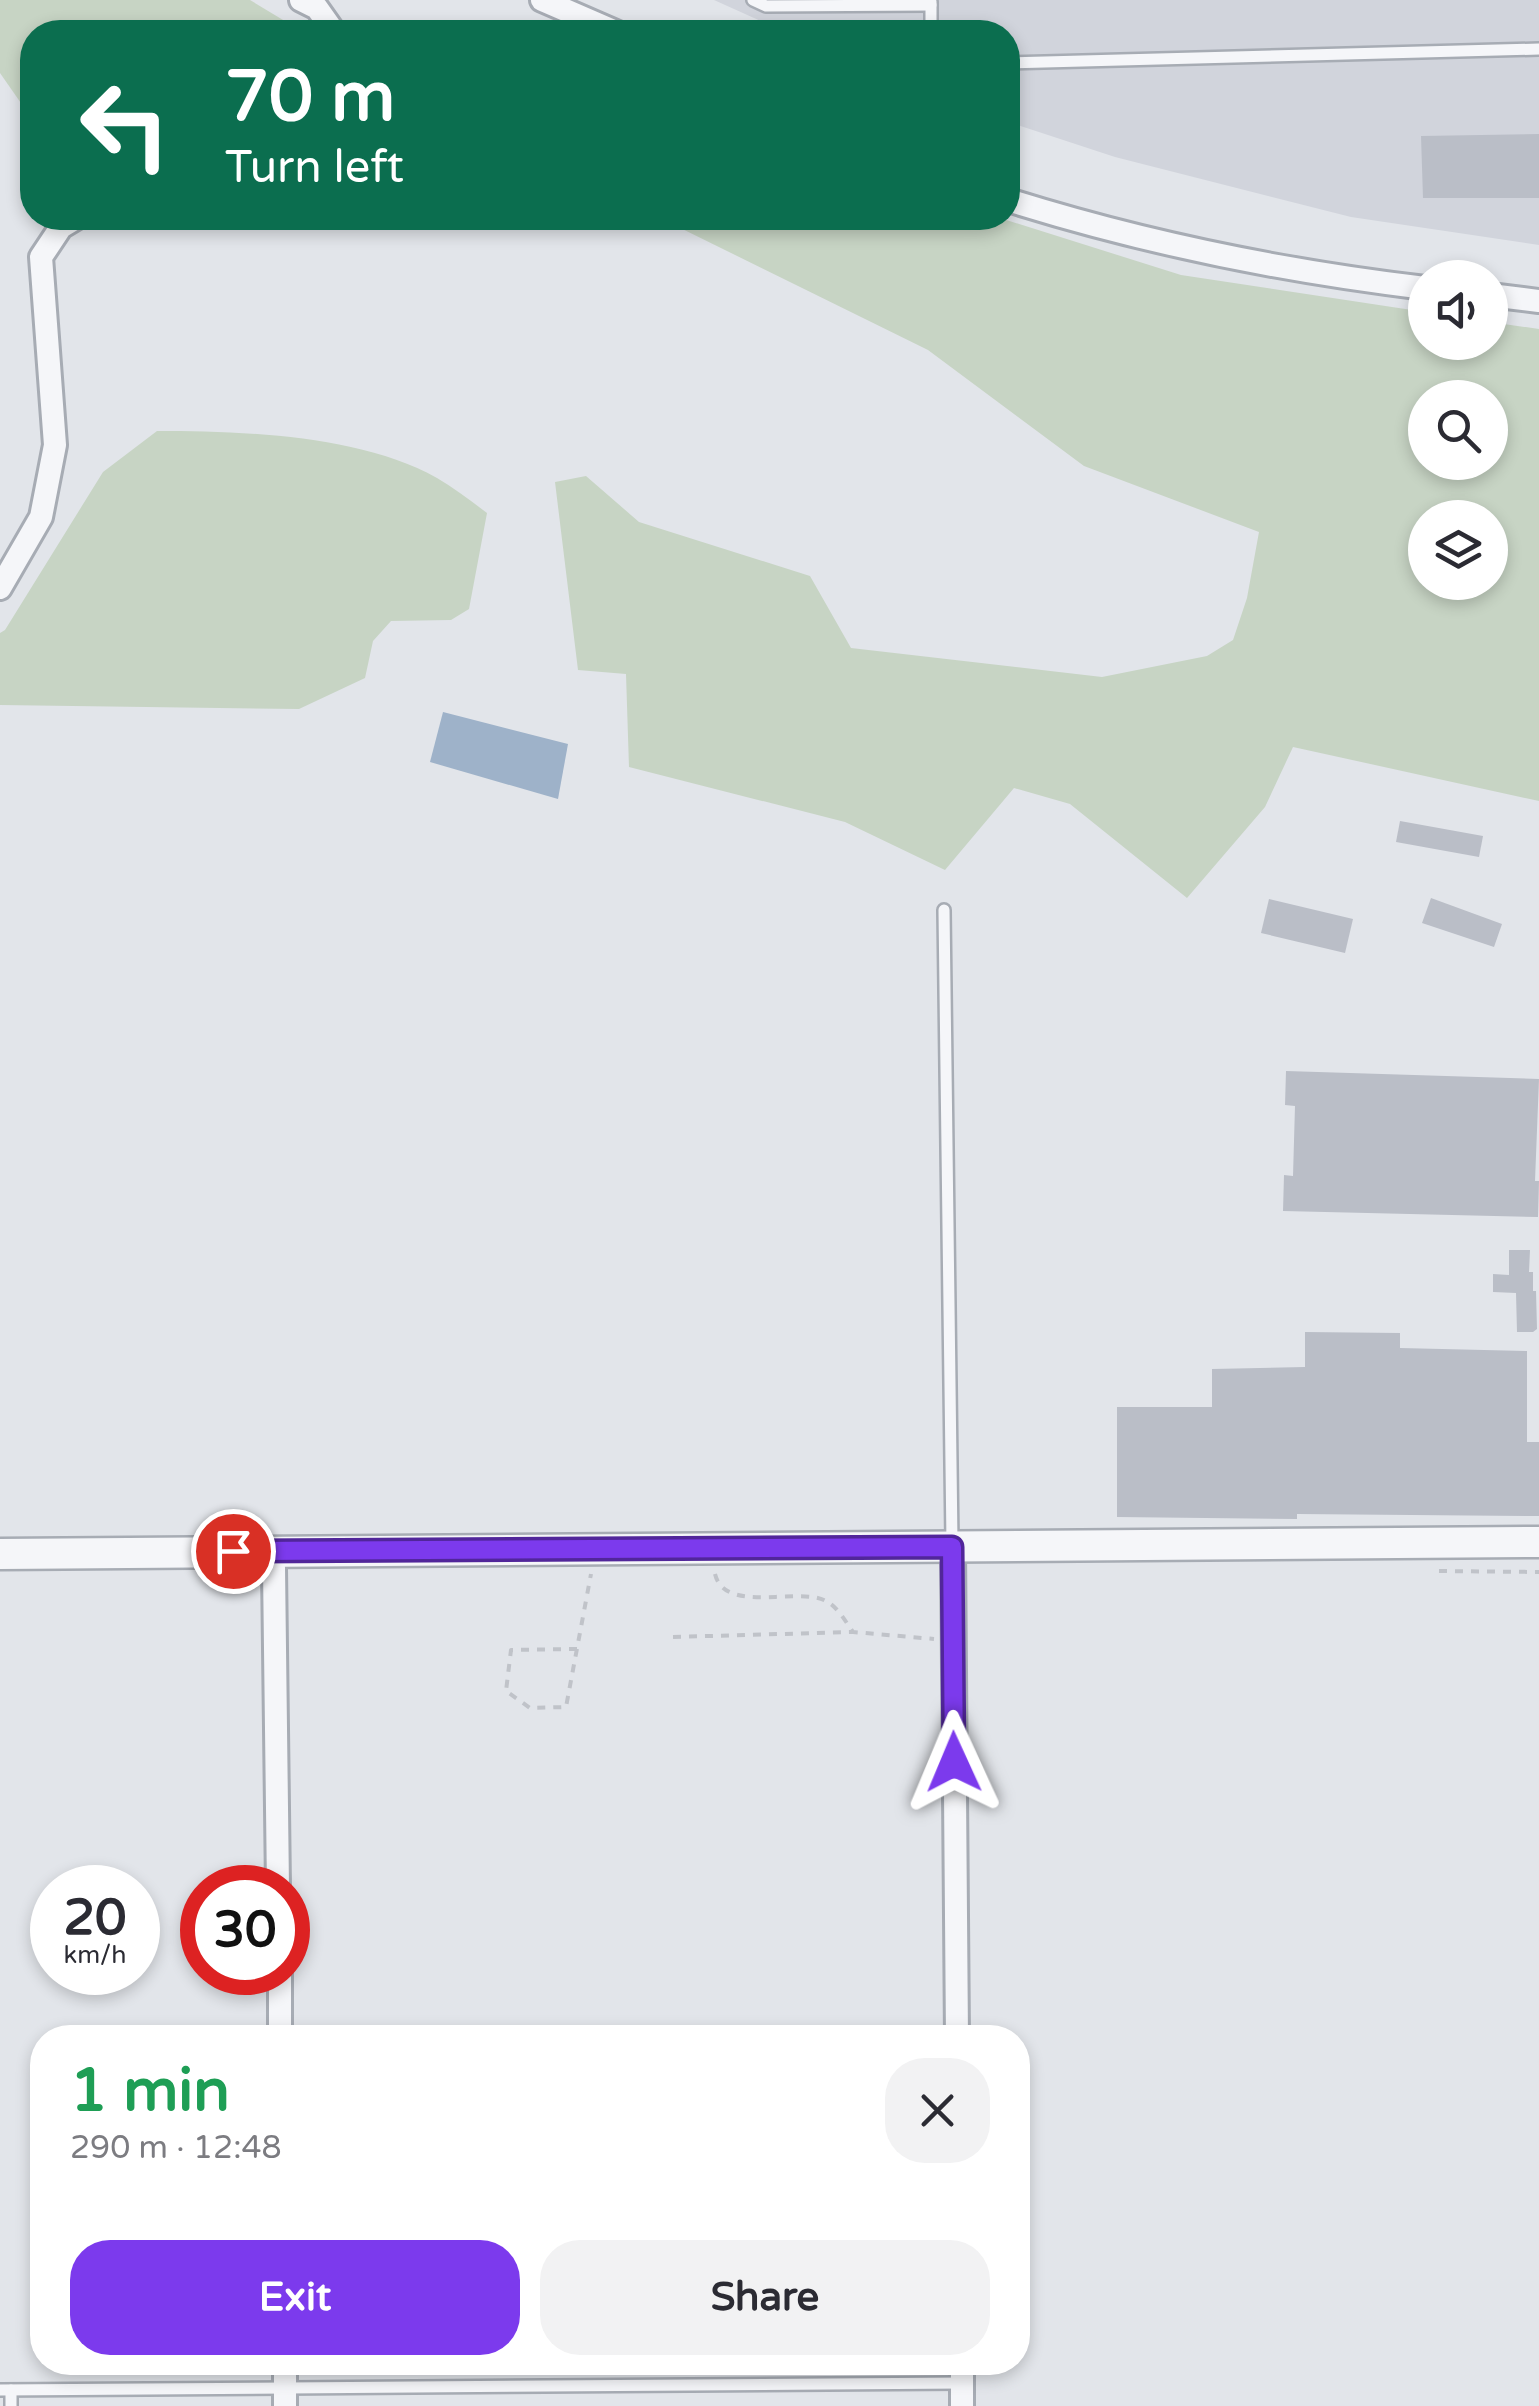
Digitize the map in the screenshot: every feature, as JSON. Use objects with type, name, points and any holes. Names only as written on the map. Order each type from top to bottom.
[{"type":"street","points":[[301,0],[317,8],[326,20]]},
{"type":"street","points":[[542,0],[588,20]]},
{"type":"street","points":[[1020,204],[1104,230],[1312,274],[1408,286]]},
{"type":"street","points":[[0,588],[41,517],[55,445],[41,257],[59,230]]},
{"type":"street","points":[[1508,297],[1539,300]]},
{"type":"street","points":[[0,1554],[1539,1542]]},
{"type":"street","points":[[952,1547],[958,2025]]},
{"type":"street","points":[[272,1550],[278,1865]]},
{"type":"street","points":[[280,1995],[280,2025]]},
{"type":"lane","points":[[754,0],[766,6],[931,3]]},
{"type":"lane","points":[[1020,63],[1539,48]]},
{"type":"lane","points":[[944,910],[952,1547]]},
{"type":"lane","points":[[10,2406],[5,2390],[285,2396],[962,2384]]},
{"type":"path","points":[[577,1649],[510,1650],[506,1692],[530,1708],[566,1707],[596,1550]]},
{"type":"path","points":[[709,1550],[717,1582],[726,1592],[815,1597],[830,1602],[853,1632]]},
{"type":"path","points":[[673,1636],[853,1632],[921,1636],[952,1645]]},
{"type":"shaded area","points":[[714,0],[1539,0],[1539,245],[1351,217],[1115,157],[1020,126],[1020,20],[758,20]]},
{"type":"green space","points":[[0,0],[250,0],[283,20],[20,20],[20,102],[0,73]]},
{"type":"green space","points":[[1020,224],[1181,275],[1408,309],[1408,360],[1508,360],[1508,325],[1539,329],[1539,801],[1293,747],[1265,807],[1187,898],[1070,804],[1014,788],[945,870],[845,822],[629,767],[626,674],[578,670],[555,482],[586,476],[639,522],[810,576],[851,648],[1102,677],[1207,656],[1233,640],[1247,598],[1259,532],[1084,466],[928,350],[684,230],[1020,230]]},
{"type":"green space","points":[[157,431],[226,432],[337,444],[406,464],[437,478],[487,513],[469,609],[451,620],[391,621],[373,641],[365,678],[299,709],[0,705],[0,633],[103,472]]},
{"type":"water","points":[[443,712],[568,744],[558,799],[430,762]]},
{"type":"building","points":[[1539,134],[1539,198],[1423,198],[1421,136]]},
{"type":"building","points":[[1400,821],[1483,836],[1479,857],[1396,842]]},
{"type":"building","points":[[1431,898],[1502,924],[1494,947],[1422,923]]},
{"type":"building","points":[[1269,899],[1353,919],[1345,953],[1261,933]]},
{"type":"building","points":[[1286,1071],[1539,1079],[1535,1181],[1539,1181],[1538,1217],[1283,1211],[1284,1175],[1293,1176],[1295,1106],[1285,1105]]},
{"type":"building","points":[[1509,1250],[1530,1250],[1529,1272],[1533,1272],[1536,1291],[1537,1329],[1533,1332],[1517,1332],[1516,1293],[1493,1292],[1493,1274],[1509,1275]]},
{"type":"building","points":[[1305,1332],[1400,1333],[1400,1348],[1527,1351],[1527,1442],[1539,1442],[1539,1516],[1117,1517],[1117,1407],[1212,1407],[1212,1369],[1305,1367]]},
{"type":"route","points":[[233,1551],[952,1547],[954,1762]]}]
